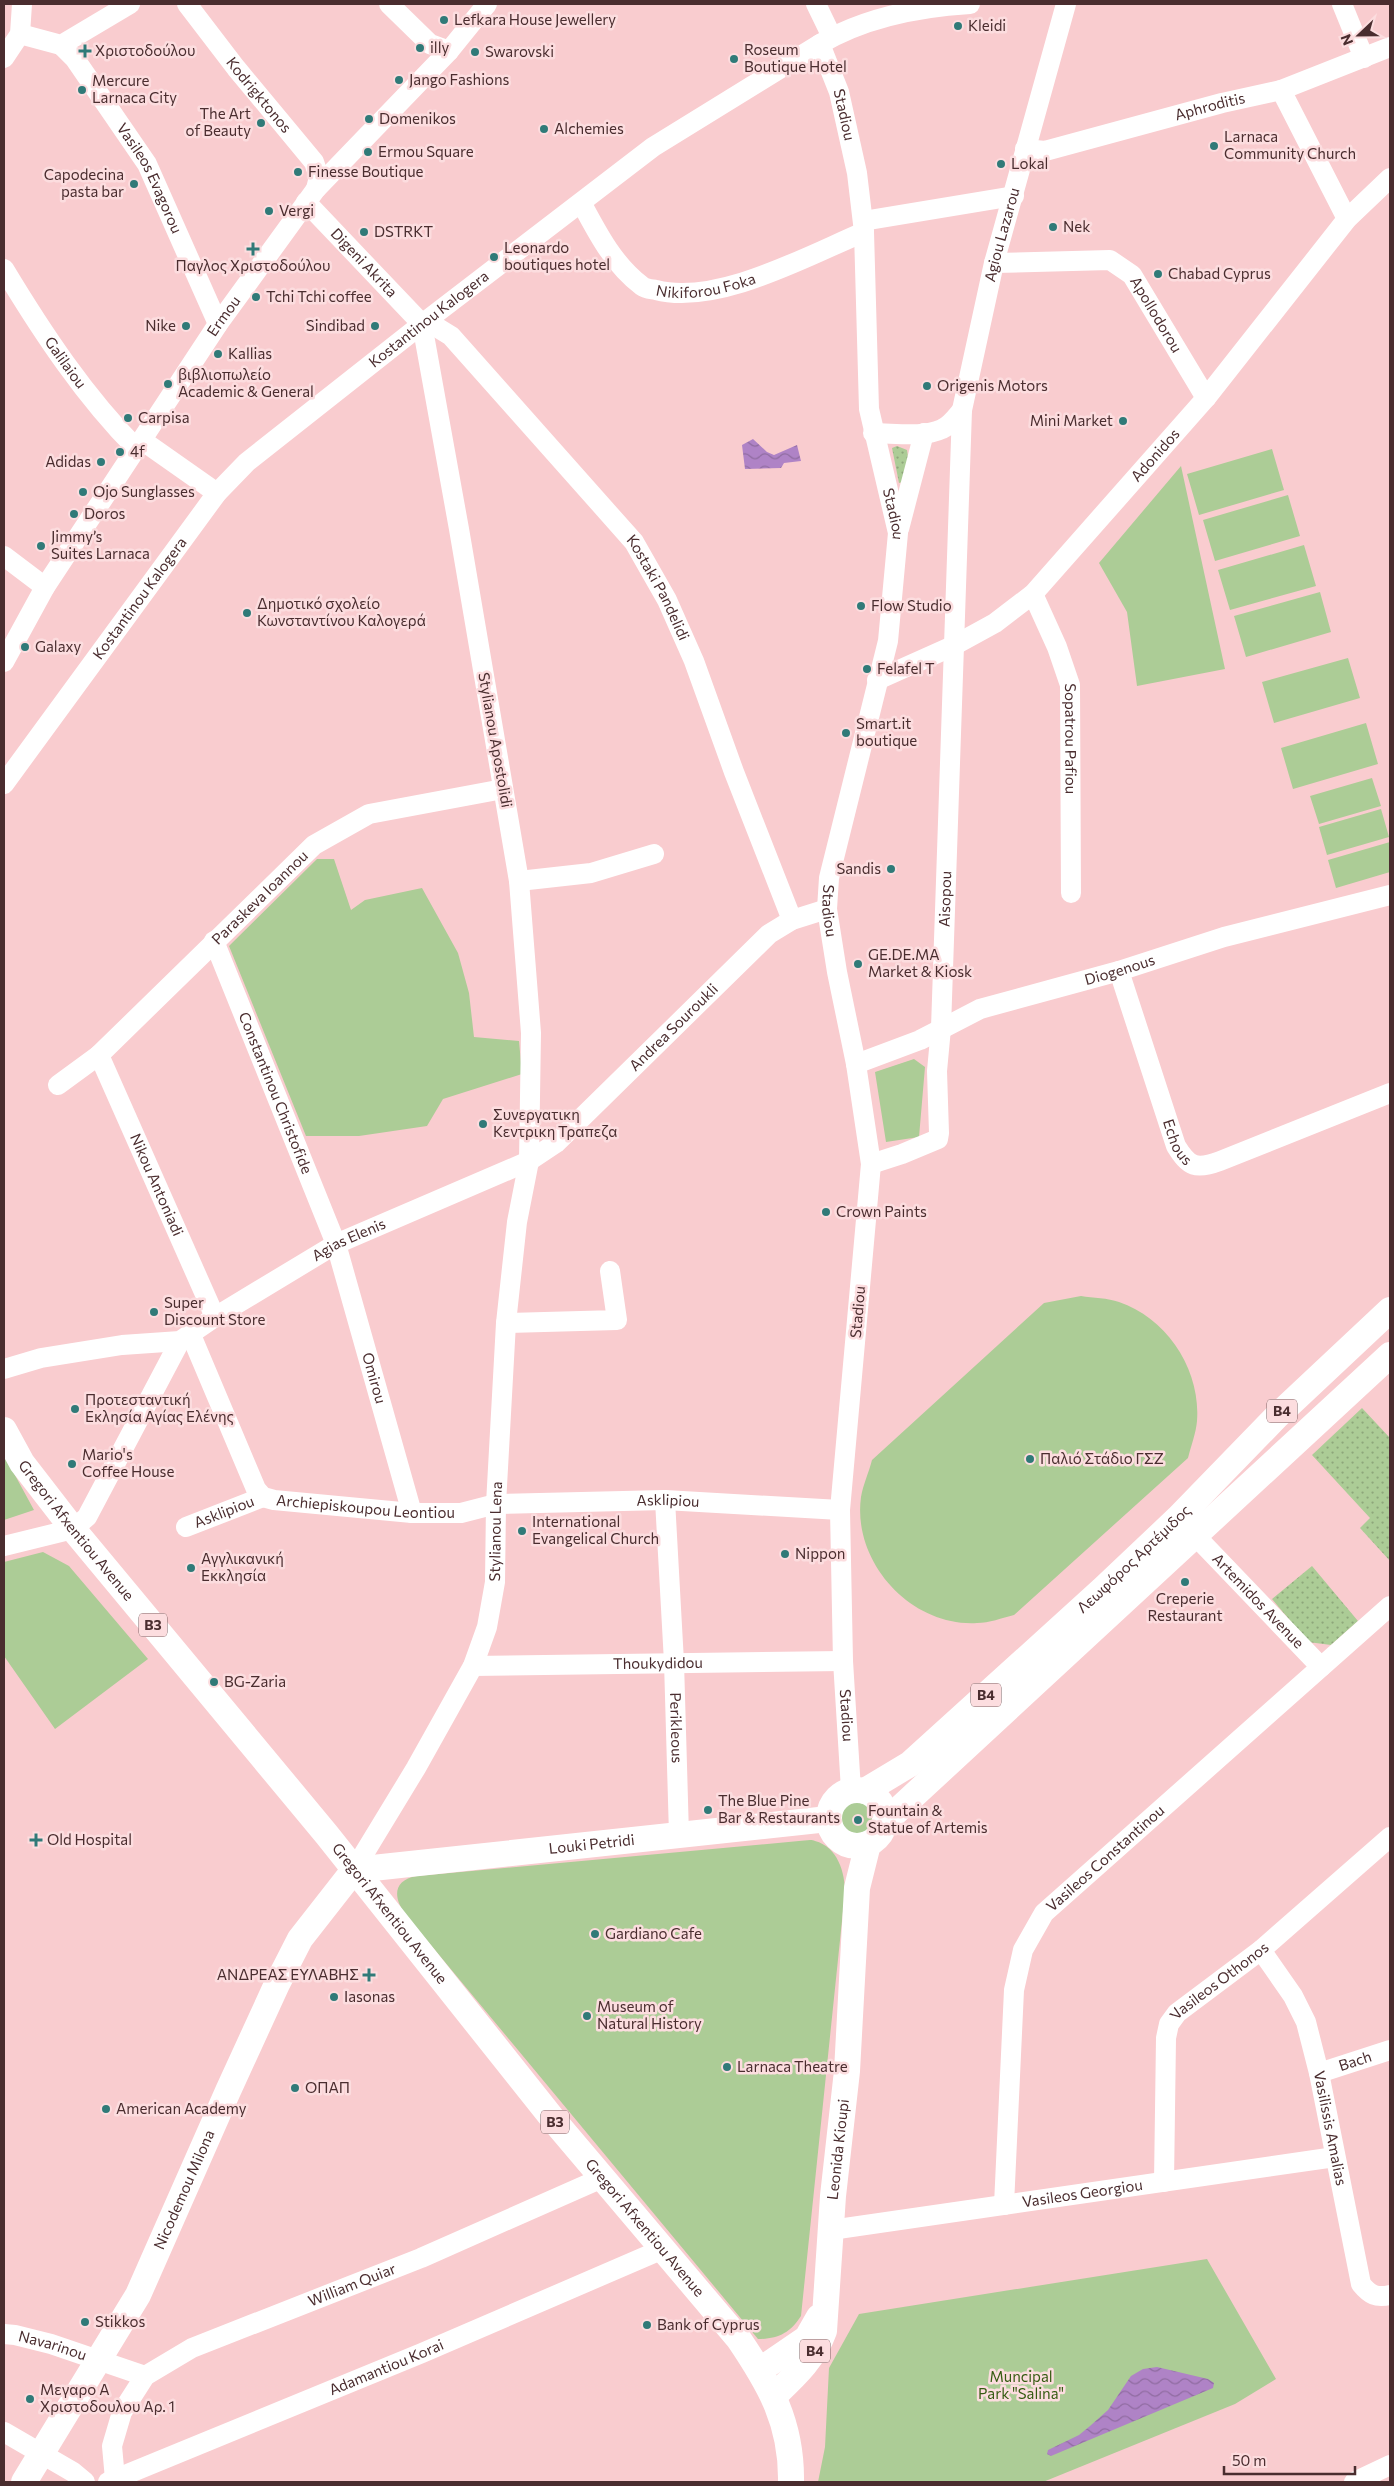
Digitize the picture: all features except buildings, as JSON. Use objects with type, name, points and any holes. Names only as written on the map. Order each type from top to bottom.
[{"type":"main road","name":"Λεωφόρος Αρτέμιδος","points":[[885,1822],[1186,1526],[1277,1416],[1390,1310]]},
{"type":"main road","name":"Λεωφόρος Αρτέμιδος","points":[[858,1790],[910,1764],[1186,1526],[1390,1355]]},
{"type":"main road","name":"Gregori Afxentiou Avenue","points":[[4,1430],[22,1463],[73,1529],[252,1743],[602,2178],[738,2338],[760,2370],[774,2396],[787,2434],[792,2458],[791,2482]]},
{"type":"main road","name":"B4","points":[[828,1819],[832,1804],[844,1793],[858,1790]]},
{"type":"main road","points":[[858,1790],[878,1800],[885,1814],[885,1822]]},
{"type":"main road","points":[[828,1819],[834,1836],[859,1845]]},
{"type":"main road","name":"Louki Petridi","points":[[354,1870],[828,1819]]},
{"type":"main road","name":"B4","points":[[859,1845],[876,1839],[885,1822]]},
{"type":"main road","name":"Leonida Kioupi","points":[[774,2396],[803,2369],[819,2346],[824,2331],[831,2230],[847,2071],[859,1845]]},
{"type":"main road","name":"Nicodemou Milona","points":[[24,2482],[99,2362],[138,2295],[277,1984],[300,1939],[354,1870]]},
{"type":"main road","name":"Leonida Kioupi","points":[[760,2370],[807,2338],[818,2318],[826,2293]]},
{"type":"street","points":[[4,58],[20,34],[22,4]]},
{"type":"street","points":[[20,34],[61,45],[130,4]]},
{"type":"street","name":"Kodrigktonos","points":[[187,4],[236,68],[314,162],[319,177],[311,196]]},
{"type":"street","points":[[389,4],[430,44],[449,51]]},
{"type":"street","name":"Ermou","points":[[4,662],[45,587],[218,324],[311,196],[449,51],[487,4]]},
{"type":"street","name":"Stadiou","points":[[816,4],[848,125],[864,226],[869,409],[898,533],[888,641],[829,878],[826,909],[836,972],[856,1064],[871,1164],[840,1510],[844,1661],[858,1790]]},
{"type":"street","name":"Kostantinou Kalogera","points":[[4,784],[217,493],[247,462],[422,324],[582,204],[653,147],[826,40],[857,26],[917,7],[970,4]]},
{"type":"street","name":"Agiou Lazarou","points":[[953,646],[962,410],[994,263],[1066,4]]},
{"type":"street","points":[[1342,4],[1364,58]]},
{"type":"street","name":"Vasileos Evagorou","points":[[61,45],[75,59],[147,164],[218,324]]},
{"type":"street","name":"Aphroditis","points":[[1025,149],[1045,151],[1222,103],[1281,90],[1390,47]]},
{"type":"street","points":[[1281,90],[1347,219]]},
{"type":"street","name":"Adonidos","points":[[877,680],[953,646],[995,624],[1033,594],[1206,398],[1347,219],[1390,178]]},
{"type":"street","name":"Digeni Akrita","points":[[311,196],[422,324]]},
{"type":"street","name":"Nikiforou Foka","points":[[582,204],[620,266],[644,287],[671,294],[705,293],[744,282],[864,226],[1014,196]]},
{"type":"street","name":"Apollodorou","points":[[994,263],[1110,260],[1132,275],[1206,398]]},
{"type":"street","name":"Galilaiou","points":[[4,269],[30,312],[112,423],[140,445],[217,493]]},
{"type":"street","name":"Stylianou Apostolidi","points":[[422,324],[519,881],[531,1033],[530,1161]]},
{"type":"street","name":"Kostaki Pandelidi","points":[[422,324],[438,328],[451,336],[634,542],[667,600],[694,661],[734,772],[792,920]]},
{"type":"street","points":[[874,434],[924,433],[941,430],[950,424],[962,410]]},
{"type":"street","points":[[898,533],[924,433]]},
{"type":"street","points":[[4,556],[45,587]]},
{"type":"street","name":"Sopatrou Pafiou","points":[[1033,594],[1057,647],[1070,685],[1071,893]]},
{"type":"street","name":"Aisopou","points":[[871,1164],[938,1139],[937,1071],[941,1028],[953,646]]},
{"type":"street","name":"Paraskeva Ioannou","points":[[58,1085],[99,1055],[314,845],[368,814],[504,789]]},
{"type":"street","points":[[519,881],[591,873],[654,854]]},
{"type":"street","name":"Diogenous","points":[[856,1064],[920,1040],[980,1009],[1119,971],[1224,937],[1390,895]]},
{"type":"street","name":"Andrea Souroukli","points":[[530,1161],[556,1143],[769,934],[792,920],[826,909]]},
{"type":"street","name":"Constantinou Christofide","points":[[214,941],[336,1244]]},
{"type":"street","name":"Echous","points":[[1119,971],[1176,1146],[1184,1158],[1194,1165],[1206,1166],[1220,1162],[1390,1093]]},
{"type":"street","name":"Nikou Antoniadi","points":[[99,1055],[215,1317]]},
{"type":"street","name":"Agias Elenis","points":[[73,1529],[87,1518],[185,1338],[215,1317],[336,1244],[530,1161]]},
{"type":"street","name":"Stylianou Lena","points":[[354,1870],[416,1768],[473,1666],[487,1627],[495,1582],[496,1504],[506,1323],[517,1222],[530,1161]]},
{"type":"street","name":"Omirou","points":[[336,1244],[412,1513]]},
{"type":"street","points":[[506,1323],[616,1320],[610,1271]]},
{"type":"street","points":[[4,1370],[41,1358],[122,1345],[185,1338]]},
{"type":"street","name":"Archiepiskoupou Leontiou","points":[[185,1338],[256,1489],[263,1496],[274,1500],[412,1513],[461,1513],[496,1504]]},
{"type":"street","name":"Asklipiou","points":[[186,1527],[263,1496]]},
{"type":"street","name":"Asklipiou","points":[[496,1504],[665,1500],[840,1510]]},
{"type":"street","name":"Perikleous","points":[[665,1500],[674,1662],[679,1835]]},
{"type":"street","name":"Artemidos Avenue","points":[[1186,1526],[1321,1667]]},
{"type":"street","points":[[4,1546],[73,1529]]},
{"type":"street","name":"Vasileos Constantinou","points":[[1004,2205],[1014,1990],[1022,1950],[1044,1913],[1390,1606]]},
{"type":"street","name":"Thoukydidou","points":[[473,1666],[844,1661]]},
{"type":"street","name":"Vasileos Othonos","points":[[1164,2182],[1166,2038],[1169,2024],[1177,2013],[1262,1950],[1390,1837]]},
{"type":"street","name":"Vasilissis Amalias","points":[[1262,1950],[1300,2008],[1319,2073],[1334,2157],[1361,2284],[1368,2293],[1380,2297],[1390,2295]]},
{"type":"street","name":"Bach","points":[[1319,2073],[1390,2050]]},
{"type":"street","name":"Vasileos Georgiou","points":[[831,2230],[1334,2157]]},
{"type":"street","name":"William Quiar","points":[[145,2376],[192,2348],[421,2258],[602,2178]]},
{"type":"street","name":"Adamantiou Korai","points":[[112,2481],[422,2353],[662,2250]]},
{"type":"street","name":"Navarinou","points":[[4,2334],[51,2344],[99,2362]]},
{"type":"street","points":[[99,2362],[145,2376],[122,2412],[112,2446],[112,2481]]},
{"type":"street","points":[[4,2432],[73,2472],[85,2482]]},
{"type":"street","points":[[1354,2482],[1390,2465]]},
{"type":"green space","points":[[897,446],[907,450],[908,457],[903,482],[899,483],[892,448]]},
{"type":"green space","points":[[1272,449],[1284,490],[1199,515],[1187,474]]},
{"type":"green space","points":[[1181,466],[1225,669],[1137,686],[1127,612],[1099,563]]},
{"type":"green space","points":[[1288,495],[1300,536],[1215,561],[1203,520]]},
{"type":"green space","points":[[1304,545],[1316,586],[1230,610],[1218,570]]},
{"type":"green space","points":[[1320,592],[1331,632],[1246,657],[1234,616]]},
{"type":"green space","points":[[1348,658],[1360,698],[1274,723],[1262,682]]},
{"type":"green space","points":[[1366,723],[1378,764],[1293,789],[1281,748]]},
{"type":"green space","points":[[1372,778],[1381,806],[1319,824],[1310,796]]},
{"type":"green space","points":[[1381,809],[1389,837],[1327,855],[1319,827]]},
{"type":"green space","points":[[1390,842],[1390,872],[1336,888],[1328,860]]},
{"type":"green space","points":[[317,859],[334,859],[351,910],[365,900],[422,888],[458,953],[469,993],[474,1037],[519,1041],[522,1074],[443,1099],[427,1126],[359,1136],[306,1136],[229,946]]},
{"type":"green space","points":[[914,1059],[925,1067],[919,1137],[886,1142],[875,1072]]},
{"type":"green space","name":"Παλιό Στάδιο ΓΣΖ","points":[[1081,1296],[1119,1302],[1136,1310],[1152,1320],[1178,1348],[1187,1365],[1197,1402],[1195,1435],[1188,1458],[1014,1615],[977,1623],[953,1621],[930,1614],[909,1602],[891,1586],[876,1566],[866,1545],[861,1521],[861,1497],[872,1460],[1044,1303]]},
{"type":"green space","points":[[1362,1408],[1390,1438],[1390,1561],[1360,1528],[1370,1518],[1312,1455]]},
{"type":"green space","points":[[4,1455],[34,1510],[4,1520]]},
{"type":"green space","points":[[43,1552],[69,1566],[148,1659],[55,1729],[4,1656],[4,1562]]},
{"type":"green space","points":[[1312,1566],[1358,1621],[1331,1645],[1308,1642],[1272,1599]]},
{"type":"green space","name":"Fountain & Statue of Artemis","points":[[862,1801],[869,1804],[875,1810],[878,1821],[877,1829],[869,1838],[862,1841],[854,1841],[847,1838],[839,1829],[838,1817],[841,1810],[850,1802]]},
{"type":"green space","points":[[809,1840],[823,1844],[835,1855],[842,1869],[845,1892],[801,2316],[783,2334],[772,2338],[758,2339],[405,1914],[398,1901],[397,1890],[403,1881],[417,1876]]},
{"type":"green space","name":"Muncipal Park \"Salina\"","points":[[1207,2259],[1276,2379],[1235,2404],[1043,2482],[818,2482],[825,2447],[829,2368],[859,2314]]},
{"type":"water","points":[[753,439],[767,452],[774,455],[797,445],[801,461],[784,463],[781,468],[745,469],[742,445]]},
{"type":"water","points":[[1157,2367],[1208,2379],[1214,2383],[1213,2388],[1051,2456],[1047,2454],[1048,2450],[1079,2435],[1108,2410],[1131,2376],[1143,2369]]},
{"type":"place","name":"Lefkara House Jewellery","points":[[444,20]]},
{"type":"place","name":"Kleidi","points":[[958,26]]},
{"type":"place","name":"illy","points":[[420,48]]},
{"type":"place","name":"Χριστοδούλου","points":[[85,51]]},
{"type":"place","name":"Swarovski","points":[[475,52]]},
{"type":"place","name":"Roseum Boutique Hotel","points":[[734,59]]},
{"type":"place","name":"Jango Fashions","points":[[399,80]]},
{"type":"place","name":"Mercure Larnaca City","points":[[82,90]]},
{"type":"place","name":"Domenikos","points":[[369,119]]},
{"type":"place","name":"The Art of Beauty","points":[[261,123]]},
{"type":"place","name":"Alchemies","points":[[544,129]]},
{"type":"place","name":"Larnaca Community Church","points":[[1214,146]]},
{"type":"place","name":"Ermou Square","points":[[368,152]]},
{"type":"place","name":"Lokal","points":[[1001,164]]},
{"type":"place","name":"Finesse Boutique","points":[[298,172]]},
{"type":"place","name":"Capodecina pasta bar","points":[[134,184]]},
{"type":"place","name":"Vergi","points":[[269,211]]},
{"type":"place","name":"Nek","points":[[1053,227]]},
{"type":"place","name":"DSTRKT","points":[[364,232]]},
{"type":"place","name":"Παγλος Χριστοδούλου","points":[[253,249]]},
{"type":"place","name":"Leonardo boutiques hotel","points":[[494,257]]},
{"type":"place","name":"Chabad Cyprus","points":[[1158,274]]},
{"type":"place","name":"Tchi Tchi coffee","points":[[256,297]]},
{"type":"place","name":"Nike","points":[[186,326]]},
{"type":"place","name":"Sindibad","points":[[375,326]]},
{"type":"place","name":"Kallias","points":[[218,354]]},
{"type":"place","name":"βιβλιοπωλείο Academic & General","points":[[168,384]]},
{"type":"place","name":"Origenis Motors","points":[[927,386]]},
{"type":"place","name":"Carpisa","points":[[128,418]]},
{"type":"place","name":"Mini Market","points":[[1123,421]]},
{"type":"place","name":"4f","points":[[120,452]]},
{"type":"place","name":"Adidas","points":[[101,462]]},
{"type":"place","name":"Ojo Sunglasses","points":[[83,492]]},
{"type":"place","name":"Doros","points":[[74,514]]},
{"type":"place","name":"Jimmy’s Suites Larnaca","points":[[41,546]]},
{"type":"place","name":"Flow Studio","points":[[861,606]]},
{"type":"place","name":"Δημοτικό σχολείο Κωνσταντίνου Καλογερά","points":[[247,613]]},
{"type":"place","name":"Galaxy","points":[[25,647]]},
{"type":"place","name":"Felafel T","points":[[867,669]]},
{"type":"place","name":"Smart.it boutique","points":[[846,733]]},
{"type":"place","name":"Sandis","points":[[891,869]]},
{"type":"place","name":"GE.DE.MA Market & Kiosk","points":[[858,964]]},
{"type":"place","name":"Συνεργατικη Κεντρικη Τραπεζα","points":[[483,1124]]},
{"type":"place","name":"Crown Paints","points":[[826,1212]]},
{"type":"place","name":"Super Discount Store","points":[[154,1312]]},
{"type":"place","name":"Προτεσταντική Εκλησία Αγίας Ελένης","points":[[75,1409]]},
{"type":"place","name":"Παλιό Στάδιο ΓΣΖ","points":[[1030,1459]]},
{"type":"place","name":"Mario's Coffee House","points":[[72,1464]]},
{"type":"place","name":"International Evangelical Church","points":[[522,1531]]},
{"type":"place","name":"Nippon","points":[[785,1554]]},
{"type":"place","name":"Αγγλικανική Εκκλησία","points":[[191,1568]]},
{"type":"place","name":"Creperie Restaurant","points":[[1185,1582]]},
{"type":"place","name":"BG-Zaria","points":[[214,1682]]},
{"type":"place","name":"The Blue Pine Bar & Restaurants","points":[[708,1810]]},
{"type":"place","name":"Fountain & Statue of Artemis","points":[[858,1820]]},
{"type":"place","name":"Old Hospital","points":[[36,1840]]},
{"type":"place","name":"Gardiano Cafe","points":[[595,1934]]},
{"type":"place","name":"ΑΝΔΡΕΑΣ ΕΥΛΑΒΗΣ","points":[[369,1975]]},
{"type":"place","name":"Iasonas","points":[[334,1997]]},
{"type":"place","name":"Museum of Natural History","points":[[587,2016]]},
{"type":"place","name":"Larnaca Theatre","points":[[727,2067]]},
{"type":"place","name":"ΟΠΑΠ","points":[[295,2088]]},
{"type":"place","name":"American Academy","points":[[106,2109]]},
{"type":"place","name":"Stikkos","points":[[85,2322]]},
{"type":"place","name":"Bank of Cyprus","points":[[647,2325]]},
{"type":"place","name":"Μεγαρο Α Χριστοδουλου Αρ. 1","points":[[30,2399]]}]
